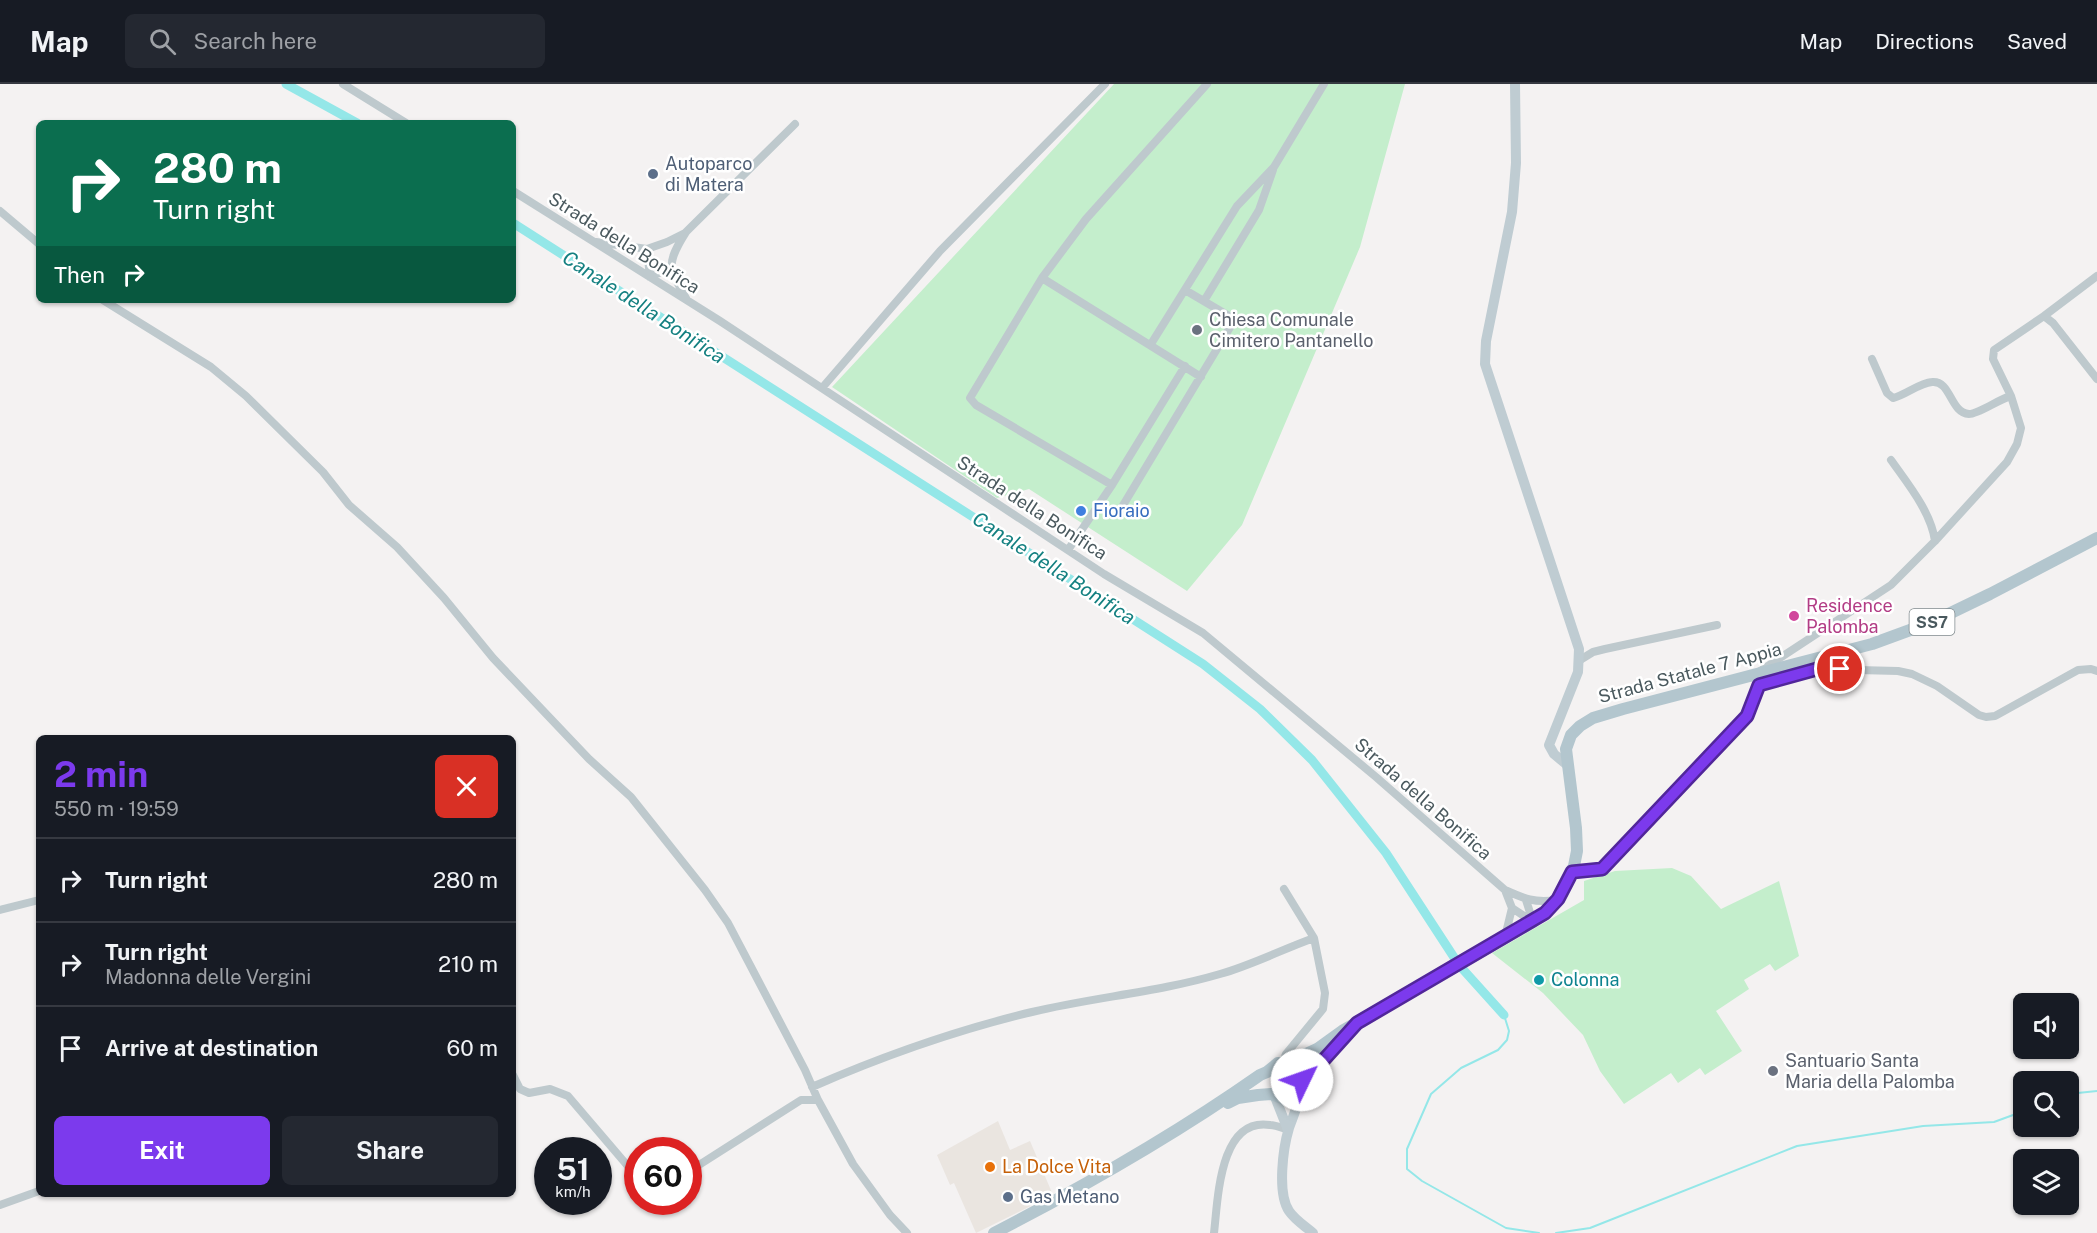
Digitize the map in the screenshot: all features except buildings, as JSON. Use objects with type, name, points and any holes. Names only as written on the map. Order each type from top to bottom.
[{"type":"main road","points":[[1515,84],[1516,163],[1512,212],[1486,341],[1485,364],[1579,649],[1578,672],[1549,745],[1554,754],[1566,764]]},
{"type":"main road","name":"Strada Statale 7 Appia","points":[[994,1233],[1078,1187],[1215,1106],[1274,1065],[1309,1054],[1342,1031],[1533,922],[1558,899],[1572,872],[1577,851],[1576,828],[1566,764],[1566,749],[1571,735],[1580,726],[1593,718],[1756,680],[1872,644],[1932,622],[2097,538]]},
{"type":"main road","name":"Strada Statale 7 Appia","points":[[1215,1106],[1238,1098],[1273,1096],[1290,1098],[1357,1023]]},
{"type":"main road","points":[[1285,1062],[1299,1070],[1300,1089],[1288,1130],[1283,1170],[1283,1195],[1289,1211],[1313,1233]]},
{"type":"main road","points":[[1267,1072],[1265,1082],[1288,1130]]},
{"type":"street","points":[[343,84],[400,120]]},
{"type":"street","points":[[822,388],[940,251],[1106,84]]},
{"type":"street","points":[[1112,485],[972,403],[970,398],[1041,278],[1086,219],[1207,84]]},
{"type":"street","points":[[1204,301],[1259,210],[1274,167],[1324,84]]},
{"type":"street","points":[[688,301],[671,272],[673,253],[686,232],[795,124]]},
{"type":"street","points":[[1151,344],[1237,206],[1274,167]]},
{"type":"street","name":"Strada della Bonifica","points":[[516,193],[688,301],[1104,574],[1203,633],[1376,777],[1505,890]]},
{"type":"street","points":[[0,212],[36,242]]},
{"type":"street","points":[[593,241],[647,249],[686,232]]},
{"type":"street","points":[[647,249],[650,277],[672,267]]},
{"type":"street","points":[[1572,872],[1602,869],[1747,716],[1756,680],[1892,585],[2007,462],[2017,444],[2020,428],[2012,396],[1993,360],[1994,350],[2097,276]]},
{"type":"street","points":[[1041,278],[1202,377]]},
{"type":"street","points":[[1122,507],[1232,324],[1229,316],[1185,290]]},
{"type":"street","points":[[108,303],[211,367],[246,396],[323,472],[349,505],[397,548],[444,598],[493,658],[589,759],[631,797],[705,890],[728,923],[852,1164],[907,1233]]},
{"type":"street","points":[[2044,316],[2097,378]]},
{"type":"street","points":[[1872,359],[1887,393],[1893,398],[1930,382],[1938,382],[1957,407],[1964,413],[1972,414],[2000,399],[2012,396]]},
{"type":"street","points":[[1068,550],[1112,485],[1185,366]]},
{"type":"street","points":[[1891,460],[1922,508],[1933,529],[1935,541]]},
{"type":"street","points":[[1580,660],[1599,650],[1717,625]]},
{"type":"street","points":[[1756,680],[1817,669],[1898,671],[1912,674],[1936,686],[1979,715],[1986,717],[1995,716],[2078,670],[2097,671]]},
{"type":"street","points":[[1284,889],[1314,938],[1325,993],[1323,1009],[1290,1048],[1285,1062]]},
{"type":"street","points":[[1505,890],[1527,900],[1539,902],[1558,899]]},
{"type":"street","points":[[1505,890],[1512,908],[1505,938]]},
{"type":"street","points":[[1527,900],[1533,922]]},
{"type":"street","points":[[0,910],[36,901]]},
{"type":"street","points":[[1512,908],[1533,922]]},
{"type":"street","points":[[812,1087],[875,1060],[946,1037],[1032,1012],[1149,991],[1222,973],[1314,938]]},
{"type":"street","points":[[516,1081],[520,1089],[529,1093],[550,1089],[568,1096],[624,1162]]},
{"type":"street","points":[[702,1163],[801,1100],[818,1100]]},
{"type":"street","points":[[1214,1233],[1223,1167],[1230,1147],[1238,1136],[1258,1125],[1270,1125],[1288,1130]]},
{"type":"street","points":[[0,1205],[36,1192]]},
{"type":"shaded area","points":[[998,1121],[1010,1150],[1030,1141],[1053,1195],[976,1233],[954,1183],[950,1185],[937,1155]]},
{"type":"green space","points":[[1114,84],[1405,84],[1360,247],[1242,525],[1187,591],[1029,489],[997,498],[832,387]]},
{"type":"green space","points":[[1672,868],[1691,876],[1721,909],[1779,881],[1799,956],[1775,971],[1770,964],[1744,980],[1749,989],[1716,1011],[1742,1051],[1705,1075],[1700,1068],[1678,1083],[1671,1073],[1624,1104],[1600,1071],[1583,1035],[1543,993],[1492,953],[1584,900],[1584,881],[1615,871]]},
{"type":"waterway","name":"Canale della Bonifica","points":[[286,84],[352,120]]},
{"type":"waterway","name":"Canale della Bonifica","points":[[516,225],[1203,664],[1260,709],[1312,760],[1386,853],[1459,965],[1504,1015]]},
{"type":"waterway","points":[[1504,1015],[1509,1031],[1507,1040],[1498,1050],[1461,1068],[1431,1094],[1407,1149],[1407,1169],[1422,1181],[1506,1228],[1539,1233]]},
{"type":"waterway","points":[[2079,1093],[2097,1091]]},
{"type":"waterway","points":[[1556,1233],[1590,1228],[1797,1146],[1923,1126],[1994,1122],[2013,1115]]},
{"type":"place","name":"Autoparco di Matera","points":[[653,174]]},
{"type":"place","name":"Chiesa Comunale Cimitero Pantanello","points":[[1197,330]]},
{"type":"place","name":"Fioraio","points":[[1081,511]]},
{"type":"place","name":"Residence Palomba","points":[[1794,616]]},
{"type":"place","name":"Colonna","points":[[1539,980]]},
{"type":"place","name":"Santuario Santa Maria della Palomba","points":[[1773,1071]]},
{"type":"place","name":"La Dolce Vita","points":[[990,1167]]},
{"type":"place","name":"Gas Metano","points":[[1008,1197]]},
{"type":"route","points":[[1302,1080],[1302,1084],[1357,1023],[1533,922],[1558,899],[1572,872],[1602,869],[1747,716],[1759,685],[1817,669],[1840,669]]}]
